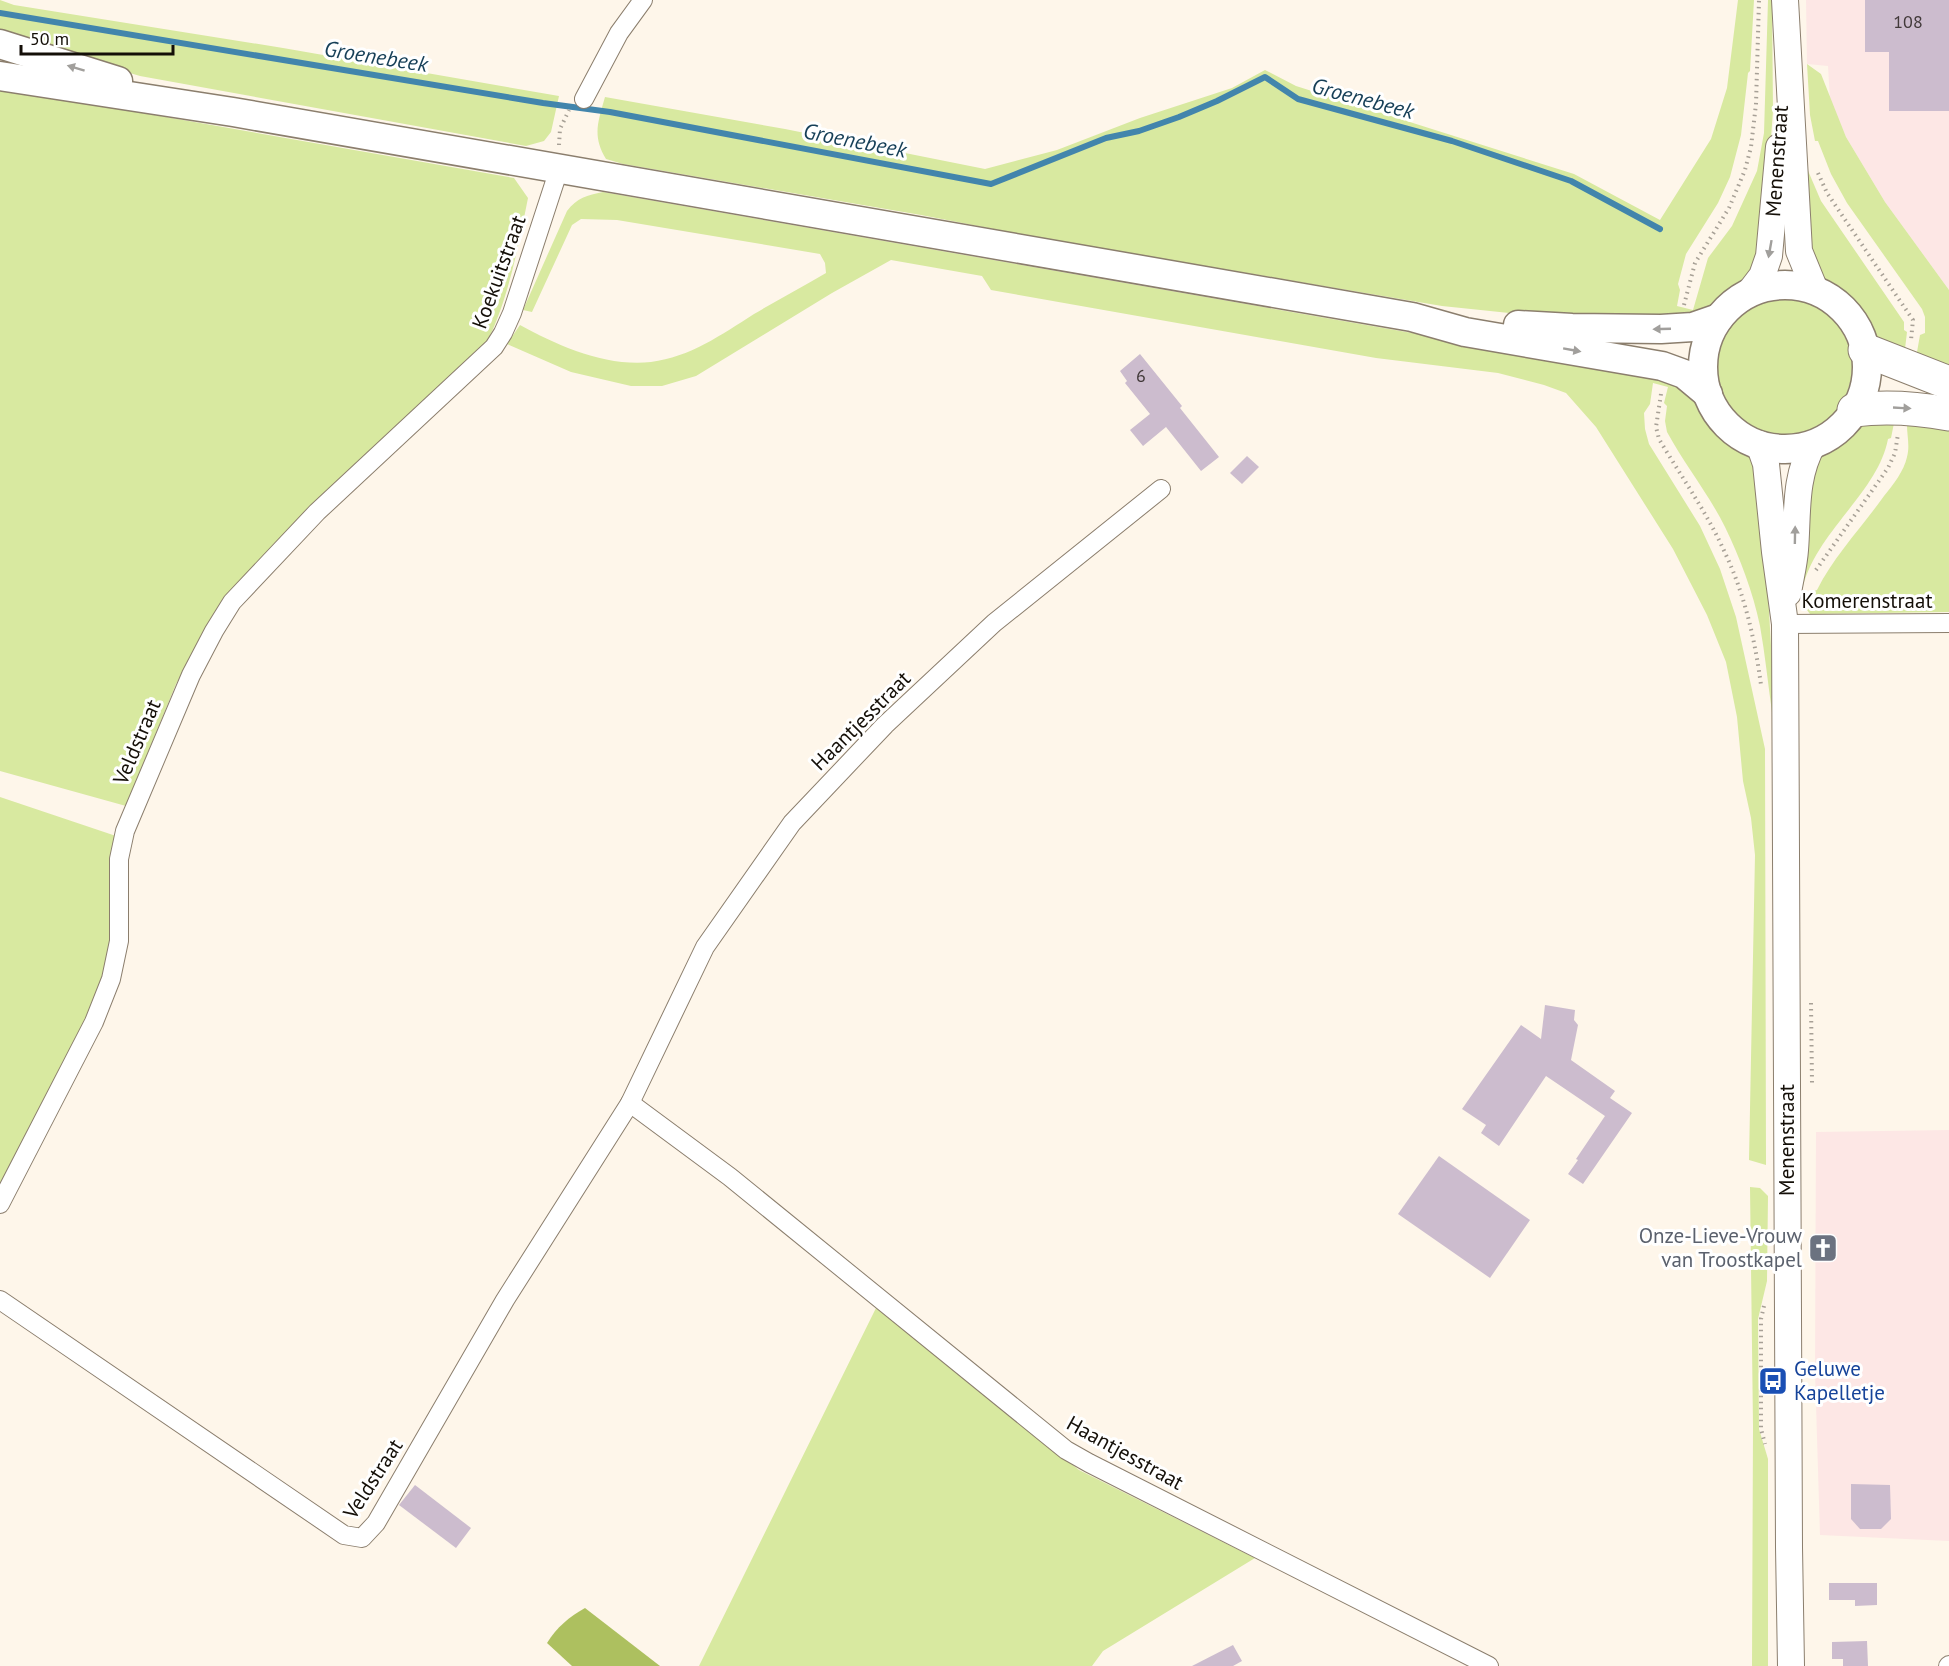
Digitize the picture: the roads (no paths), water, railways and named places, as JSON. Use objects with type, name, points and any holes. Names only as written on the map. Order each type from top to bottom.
[{"type":"highway","points":[[1865,350],[1949,383]]},
{"type":"highway","points":[[1854,410],[1904,407],[1949,414]]},
{"type":"main road","points":[[0,44],[125,83],[233,112]]},
{"type":"main road","points":[[0,76],[233,112],[1412,317],[1572,328],[1661,329],[1693,327],[1719,318]]},
{"type":"main road","points":[[1782,285],[1815,290],[1833,300],[1847,314],[1858,331],[1865,350],[1866,371],[1863,392],[1854,410],[1836,430],[1813,444],[1795,448],[1776,448],[1759,444],[1742,436],[1728,425],[1716,411],[1708,394],[1704,375],[1704,355],[1709,336],[1719,318],[1732,304],[1749,293],[1770,286],[1782,285]]},
{"type":"main road","points":[[1412,317],[1465,332],[1662,366],[1684,374],[1708,394]]},
{"type":"street","points":[[584,99],[619,33],[643,0]]},
{"type":"street","name":"Menenstraat","points":[[1785,12],[1799,251],[1815,290]]},
{"type":"street","name":"Menenstraat","points":[[1749,293],[1762,276],[1772,240],[1785,12]]},
{"type":"street","name":"Koekuitstraat","points":[[461,378],[494,347],[503,333],[559,169]]},
{"type":"street","name":"Veldstraat","points":[[0,1204],[94,1022],[111,980],[119,941],[119,859],[125,831],[191,675],[214,631],[239,594],[317,512],[382,449],[461,378]]},
{"type":"street","name":"Menenstraat","points":[[1759,444],[1766,464],[1774,552],[1785,619]]},
{"type":"street","name":"Menenstraat","points":[[1791,1666],[1785,619],[1795,551],[1796,502],[1800,477],[1806,456],[1813,444]]},
{"type":"street","name":"Haantjesstraat","points":[[660,1041],[705,947],[792,823],[885,725],[993,623],[1161,489]]},
{"type":"street","name":"Komerenstraat","points":[[1785,619],[1949,622]]},
{"type":"street","name":"Veldstraat","points":[[0,1300],[344,1535],[362,1538],[376,1523],[505,1300],[630,1103],[660,1041]]},
{"type":"street","name":"Haantjesstraat","points":[[630,1103],[723,1172],[1066,1450],[1099,1469],[1489,1666]]},
{"type":"waterway","name":"Groenebeek","points":[[0,13],[543,103],[610,112],[991,184],[1106,138],[1139,131],[1179,117],[1265,77],[1298,99],[1452,141],[1571,181],[1660,229]]},
{"type":"place","name":"Onze-Lieve-Vrouw van Troostkapel","points":[[1823,1248]]},
{"type":"place","name":"Geluwe Kapelletje","points":[[1773,1381]]}]
